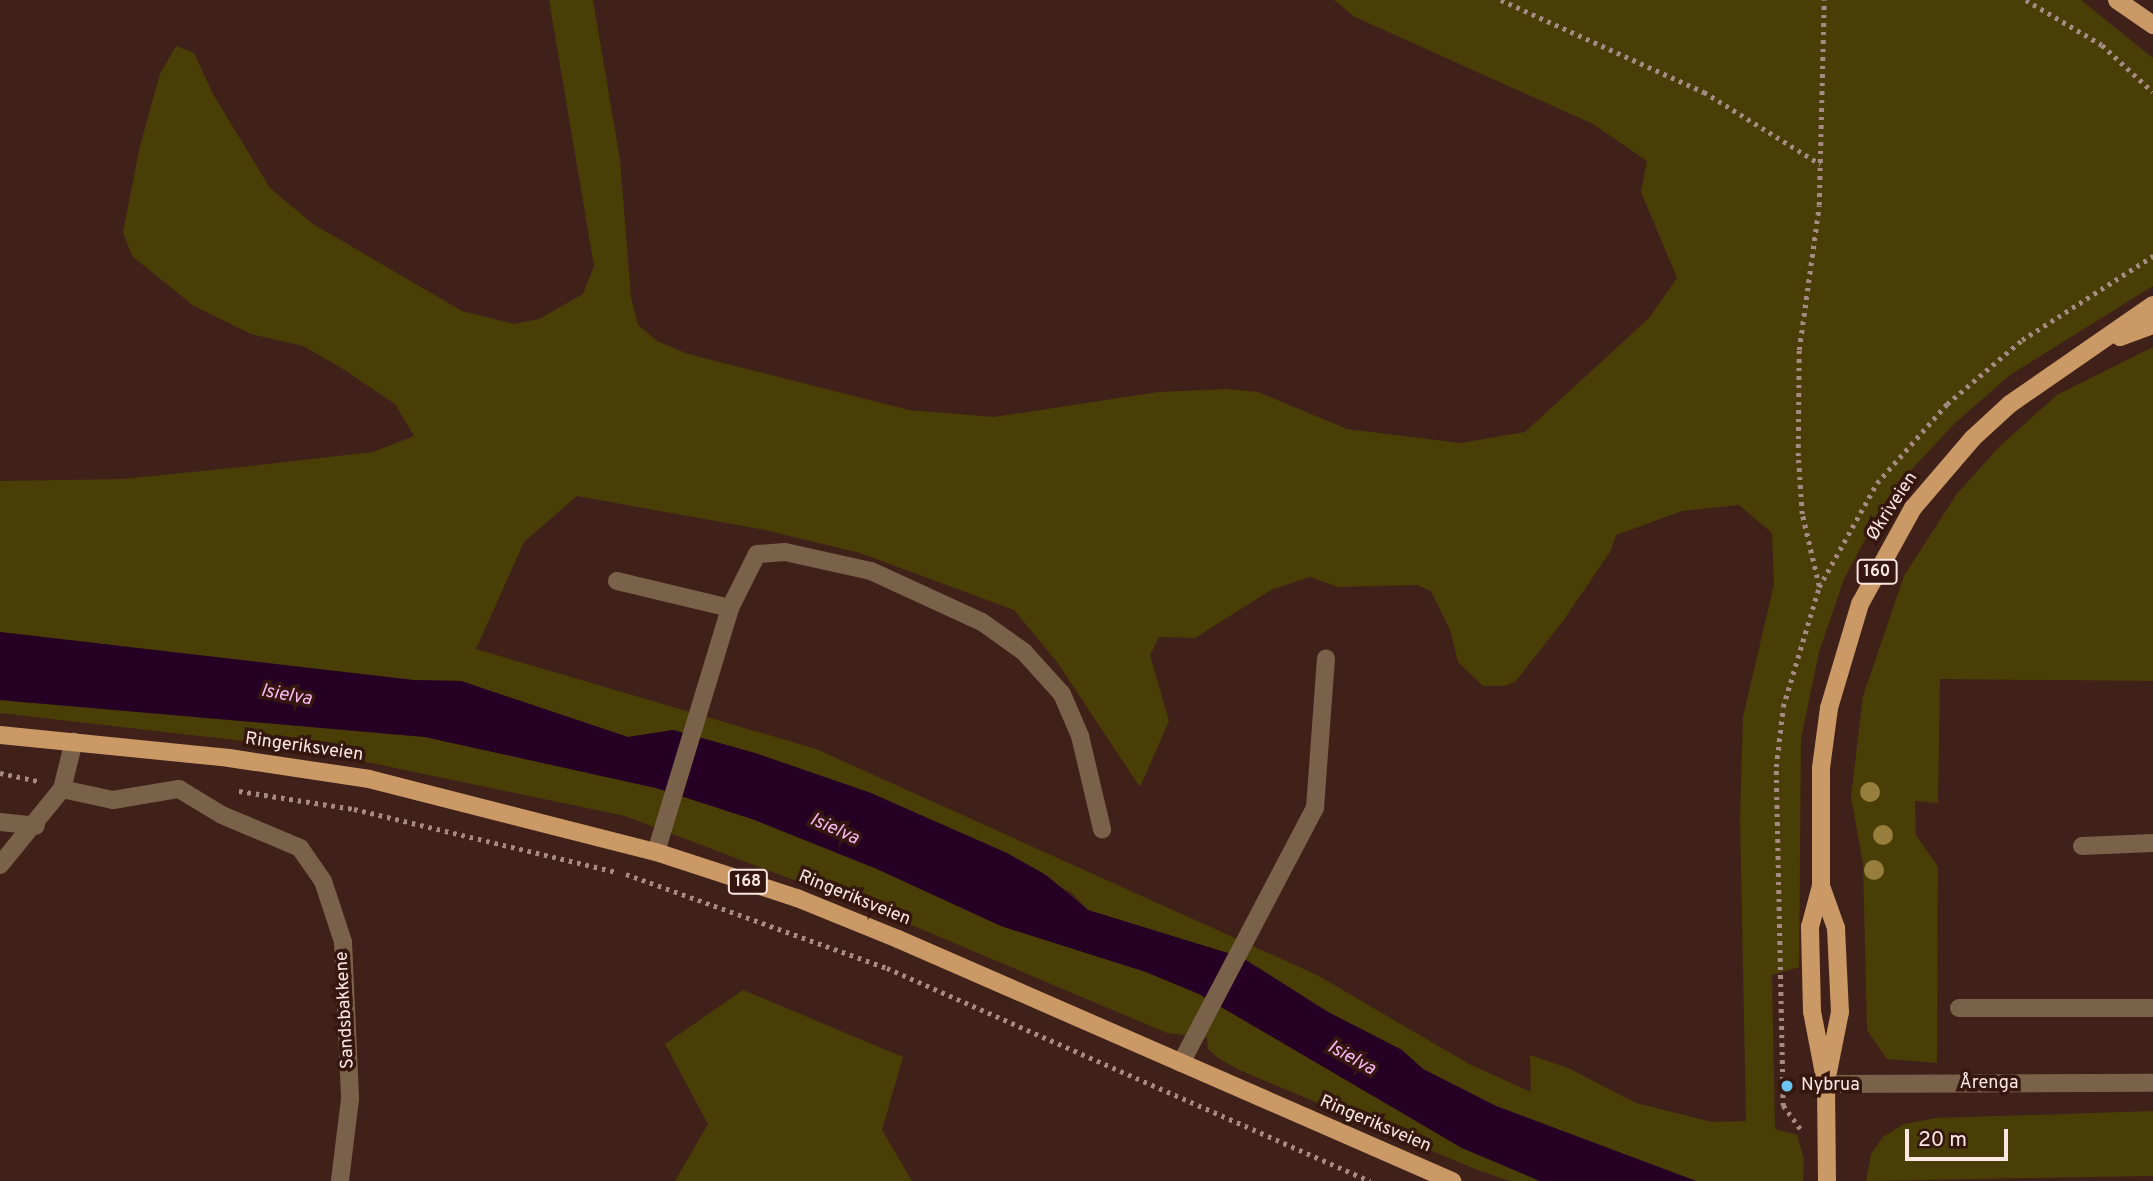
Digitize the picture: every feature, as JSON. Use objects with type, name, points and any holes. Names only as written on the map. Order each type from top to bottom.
[{"type":"main road","points":[[2117,0],[2147,20],[2153,32]]},
{"type":"main road","name":"Økriveien","points":[[1827,1172],[1826,1084],[1810,986],[1810,927],[1821,886],[1821,768],[1829,708],[1860,604],[1913,508],[1964,448],[2010,404],[2101,344],[2153,305]]},
{"type":"main road","name":"Økriveien","points":[[2101,344],[2153,325]]},
{"type":"main road","name":"Ringeriksveien","points":[[0,736],[74,741],[369,779],[656,852],[810,904],[1452,1181]]},
{"type":"main road","name":"Økriveien","points":[[1821,886],[1836,928],[1840,1012],[1826,1084]]},
{"type":"street","points":[[656,852],[730,608],[757,554],[785,552],[871,571],[982,622],[1024,652],[1062,694],[1071,715],[1102,829]]},
{"type":"street","points":[[617,581],[730,608]]},
{"type":"street","points":[[1181,1063],[1315,807],[1326,658]]},
{"type":"street","points":[[0,865],[36,826],[62,789],[74,741]]},
{"type":"street","name":"Sandsbakkene","points":[[62,789],[113,800],[179,789],[222,815],[300,848],[323,881],[343,942],[350,1099],[340,1181]]},
{"type":"street","points":[[0,822],[36,826]]},
{"type":"street","points":[[2082,846],[2153,843]]},
{"type":"street","points":[[1959,1008],[2153,1008]]},
{"type":"street","name":"Årenga","points":[[1826,1084],[2153,1083]]},
{"type":"path","points":[[1501,0],[1704,92],[1821,164]]},
{"type":"path","points":[[1819,587],[1802,514],[1798,456],[1800,350],[1821,164],[1824,0]]},
{"type":"path","points":[[2026,0],[2102,45],[2153,92]]},
{"type":"path","points":[[0,773],[62,789]]},
{"type":"path","points":[[225,789],[354,809],[629,875],[727,908],[887,968],[1370,1181]]},
{"type":"shaded area","points":[[549,0],[593,0],[620,160],[631,297],[638,325],[657,341],[688,354],[909,410],[994,417],[1158,392],[1226,389],[1258,392],[1347,429],[1460,443],[1525,432],[1649,318],[1677,278],[1641,192],[1647,161],[1593,124],[1355,17],[1334,0],[2081,0],[2153,58],[2153,286],[2010,375],[1955,423],[1913,468],[1877,517],[1844,579],[1819,652],[1801,739],[1799,967],[1772,975],[1775,1129],[1797,1135],[1804,1159],[1803,1181],[1696,1181],[1496,1106],[1423,1069],[1402,1050],[1328,1012],[1241,957],[1123,924],[1088,910],[1072,893],[871,793],[755,753],[673,730],[628,737],[461,681],[413,680],[0,632],[0,481],[123,479],[232,468],[373,452],[414,436],[395,404],[343,369],[303,346],[251,334],[194,306],[132,256],[123,232],[140,146],[160,74],[176,46],[194,53],[213,94],[270,188],[313,224],[462,311],[514,324],[539,319],[583,294],[594,266]],"holes":[[[577,496],[765,530],[860,553],[1014,610],[1057,662],[1140,787],[1169,721],[1150,655],[1159,637],[1195,638],[1271,590],[1310,577],[1338,587],[1417,585],[1431,591],[1450,630],[1458,662],[1483,686],[1504,686],[1515,682],[1563,621],[1610,552],[1616,535],[1682,511],[1739,505],[1772,533],[1774,584],[1743,717],[1740,817],[1746,1121],[1712,1122],[1636,1103],[1568,1068],[1530,1055],[1531,1092],[1469,1064],[1317,975],[816,749],[476,649],[524,542]]]},
{"type":"shaded area","points":[[2153,347],[2153,681],[1940,679],[1938,803],[1915,801],[1916,835],[1938,867],[1937,1063],[1887,1059],[1867,1030],[1863,864],[1851,797],[1863,696],[1904,576],[1956,495],[2000,446],[2057,395]]},
{"type":"shaded area","points":[[0,700],[425,737],[656,788],[752,819],[877,869],[1001,926],[1146,972],[1199,994],[1462,1148],[1540,1181],[1510,1181],[1480,1171],[1237,1069],[1208,1049],[1207,1038],[1167,1033],[902,921],[625,816],[295,747],[0,713]]},
{"type":"shaded area","points":[[743,990],[903,1057],[882,1130],[912,1181],[675,1181],[708,1124],[665,1044]]},
{"type":"shaded area","points":[[2153,1111],[2153,1176],[1866,1181],[1871,1154],[1883,1137],[1904,1124],[1936,1118]]},
{"type":"water","name":"Isielva","points":[[0,632],[413,680],[461,681],[628,737],[673,730],[755,753],[871,793],[1007,853],[1046,875],[1088,910],[1241,957],[1328,1012],[1402,1050],[1423,1069],[1496,1106],[1696,1181],[1540,1181],[1462,1148],[1199,994],[1146,972],[1001,926],[877,869],[752,819],[656,788],[425,737],[0,700]]},
{"type":"place","name":"Nybrua","points":[[1787,1086]]}]
